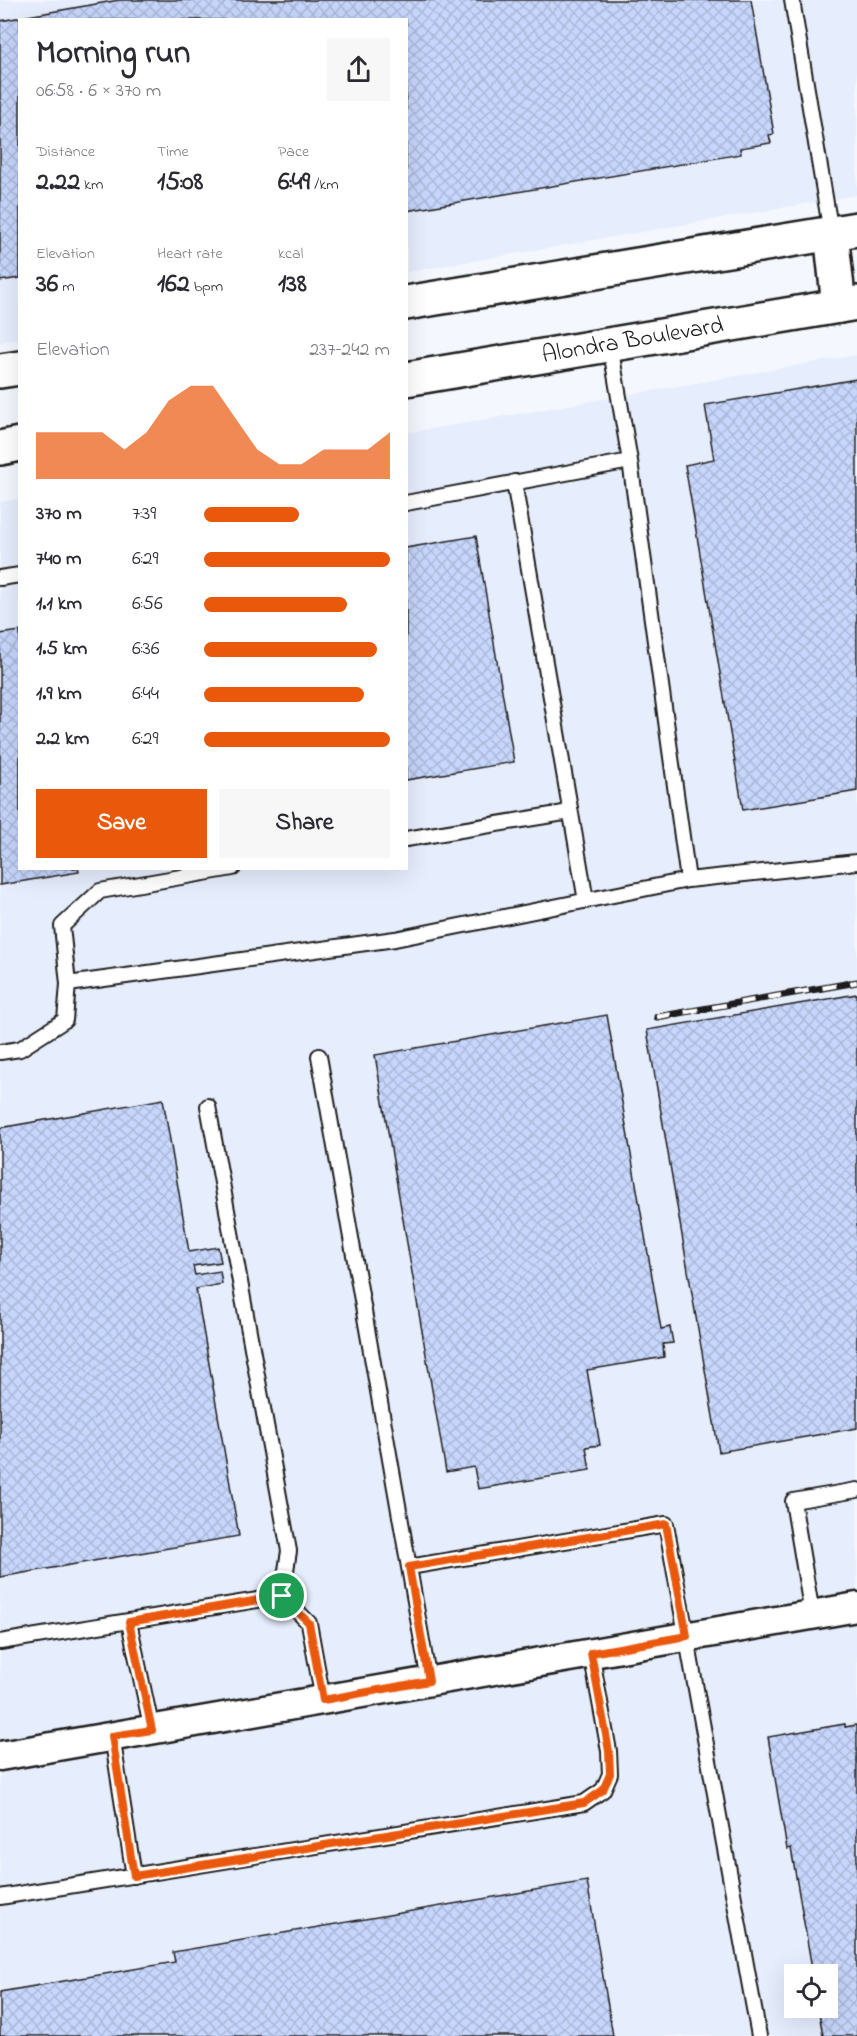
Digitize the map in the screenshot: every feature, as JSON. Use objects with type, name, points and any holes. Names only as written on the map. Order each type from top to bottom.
[{"type":"main road","points":[[408,303],[844,231],[848,304]]},
{"type":"main road","name":"Alondra Boulevard","points":[[408,379],[848,304]]},
{"type":"main road","points":[[0,371],[18,368]]},
{"type":"main road","points":[[0,448],[18,444]]},
{"type":"street","points":[[0,1756],[857,1606]]},
{"type":"lane","points":[[792,0],[844,231]]},
{"type":"lane","points":[[610,345],[630,461],[688,880]]},
{"type":"lane","points":[[408,503],[630,461]]},
{"type":"lane","points":[[514,482],[586,901]]},
{"type":"lane","points":[[0,578],[18,575]]},
{"type":"lane","points":[[408,839],[570,812]]},
{"type":"lane","points":[[68,984],[395,939],[688,880],[857,862]]},
{"type":"lane","points":[[0,1052],[20,1049],[65,1020],[68,984],[62,926],[100,891],[221,870]]},
{"type":"lane","points":[[319,1056],[429,1681]]},
{"type":"lane","points":[[208,1106],[289,1551],[282,1596]]},
{"type":"lane","points":[[812,1614],[793,1501],[857,1490]]},
{"type":"lane","points":[[409,1567],[666,1524],[759,2036]]},
{"type":"lane","points":[[0,1642],[282,1596]]},
{"type":"lane","points":[[282,1596],[309,1623],[323,1700]]},
{"type":"lane","points":[[129,1622],[152,1730]]},
{"type":"lane","points":[[0,1897],[584,1803],[603,1790],[610,1774],[609,1751],[591,1653]]},
{"type":"lane","points":[[112,1736],[134,1876]]},
{"type":"shaded area","points":[[0,0],[857,0],[857,195],[408,272],[408,18],[18,18],[18,339],[0,342]]},
{"type":"shaded area","points":[[857,355],[857,2036],[0,2036],[0,502],[18,499],[18,870],[408,870],[408,433]]},
{"type":"building","points":[[119,0],[751,0],[774,134],[769,135],[771,143],[740,148],[741,154],[408,211],[408,18],[18,18],[18,278],[0,281],[0,21]]},
{"type":"building","points":[[857,379],[857,791],[743,810],[685,465],[714,459],[705,405]]},
{"type":"building","points":[[476,536],[514,762],[408,780],[408,548]]},
{"type":"building","points":[[18,631],[18,870],[78,870],[79,872],[0,885],[0,634]]},
{"type":"building","points":[[857,994],[857,1428],[719,1452],[647,1030]]},
{"type":"building","points":[[607,1015],[661,1329],[670,1327],[673,1343],[663,1344],[664,1357],[587,1370],[600,1445],[586,1447],[590,1470],[478,1489],[474,1467],[446,1472],[375,1055]]},
{"type":"building","points":[[163,1099],[189,1252],[218,1247],[221,1262],[193,1266],[195,1275],[220,1271],[222,1284],[196,1289],[239,1536],[0,1577],[0,1128]]},
{"type":"building","points":[[845,1724],[845,1727],[857,1725],[857,2036],[823,2036],[820,2018],[838,2018],[838,1964],[811,1964],[791,1848],[787,1849],[768,1737]]},
{"type":"building","points":[[587,1881],[613,2036],[0,2036],[0,1992],[175,1962],[173,1952]]},
{"type":"railway","points":[[657,1017],[857,982]]},
{"type":"route","points":[[666,1524],[687,1636],[591,1653],[609,1751],[610,1774],[603,1790],[584,1803],[134,1876],[112,1736],[152,1730],[129,1622],[282,1596],[309,1623],[323,1700],[429,1681],[409,1567],[666,1524]]}]
